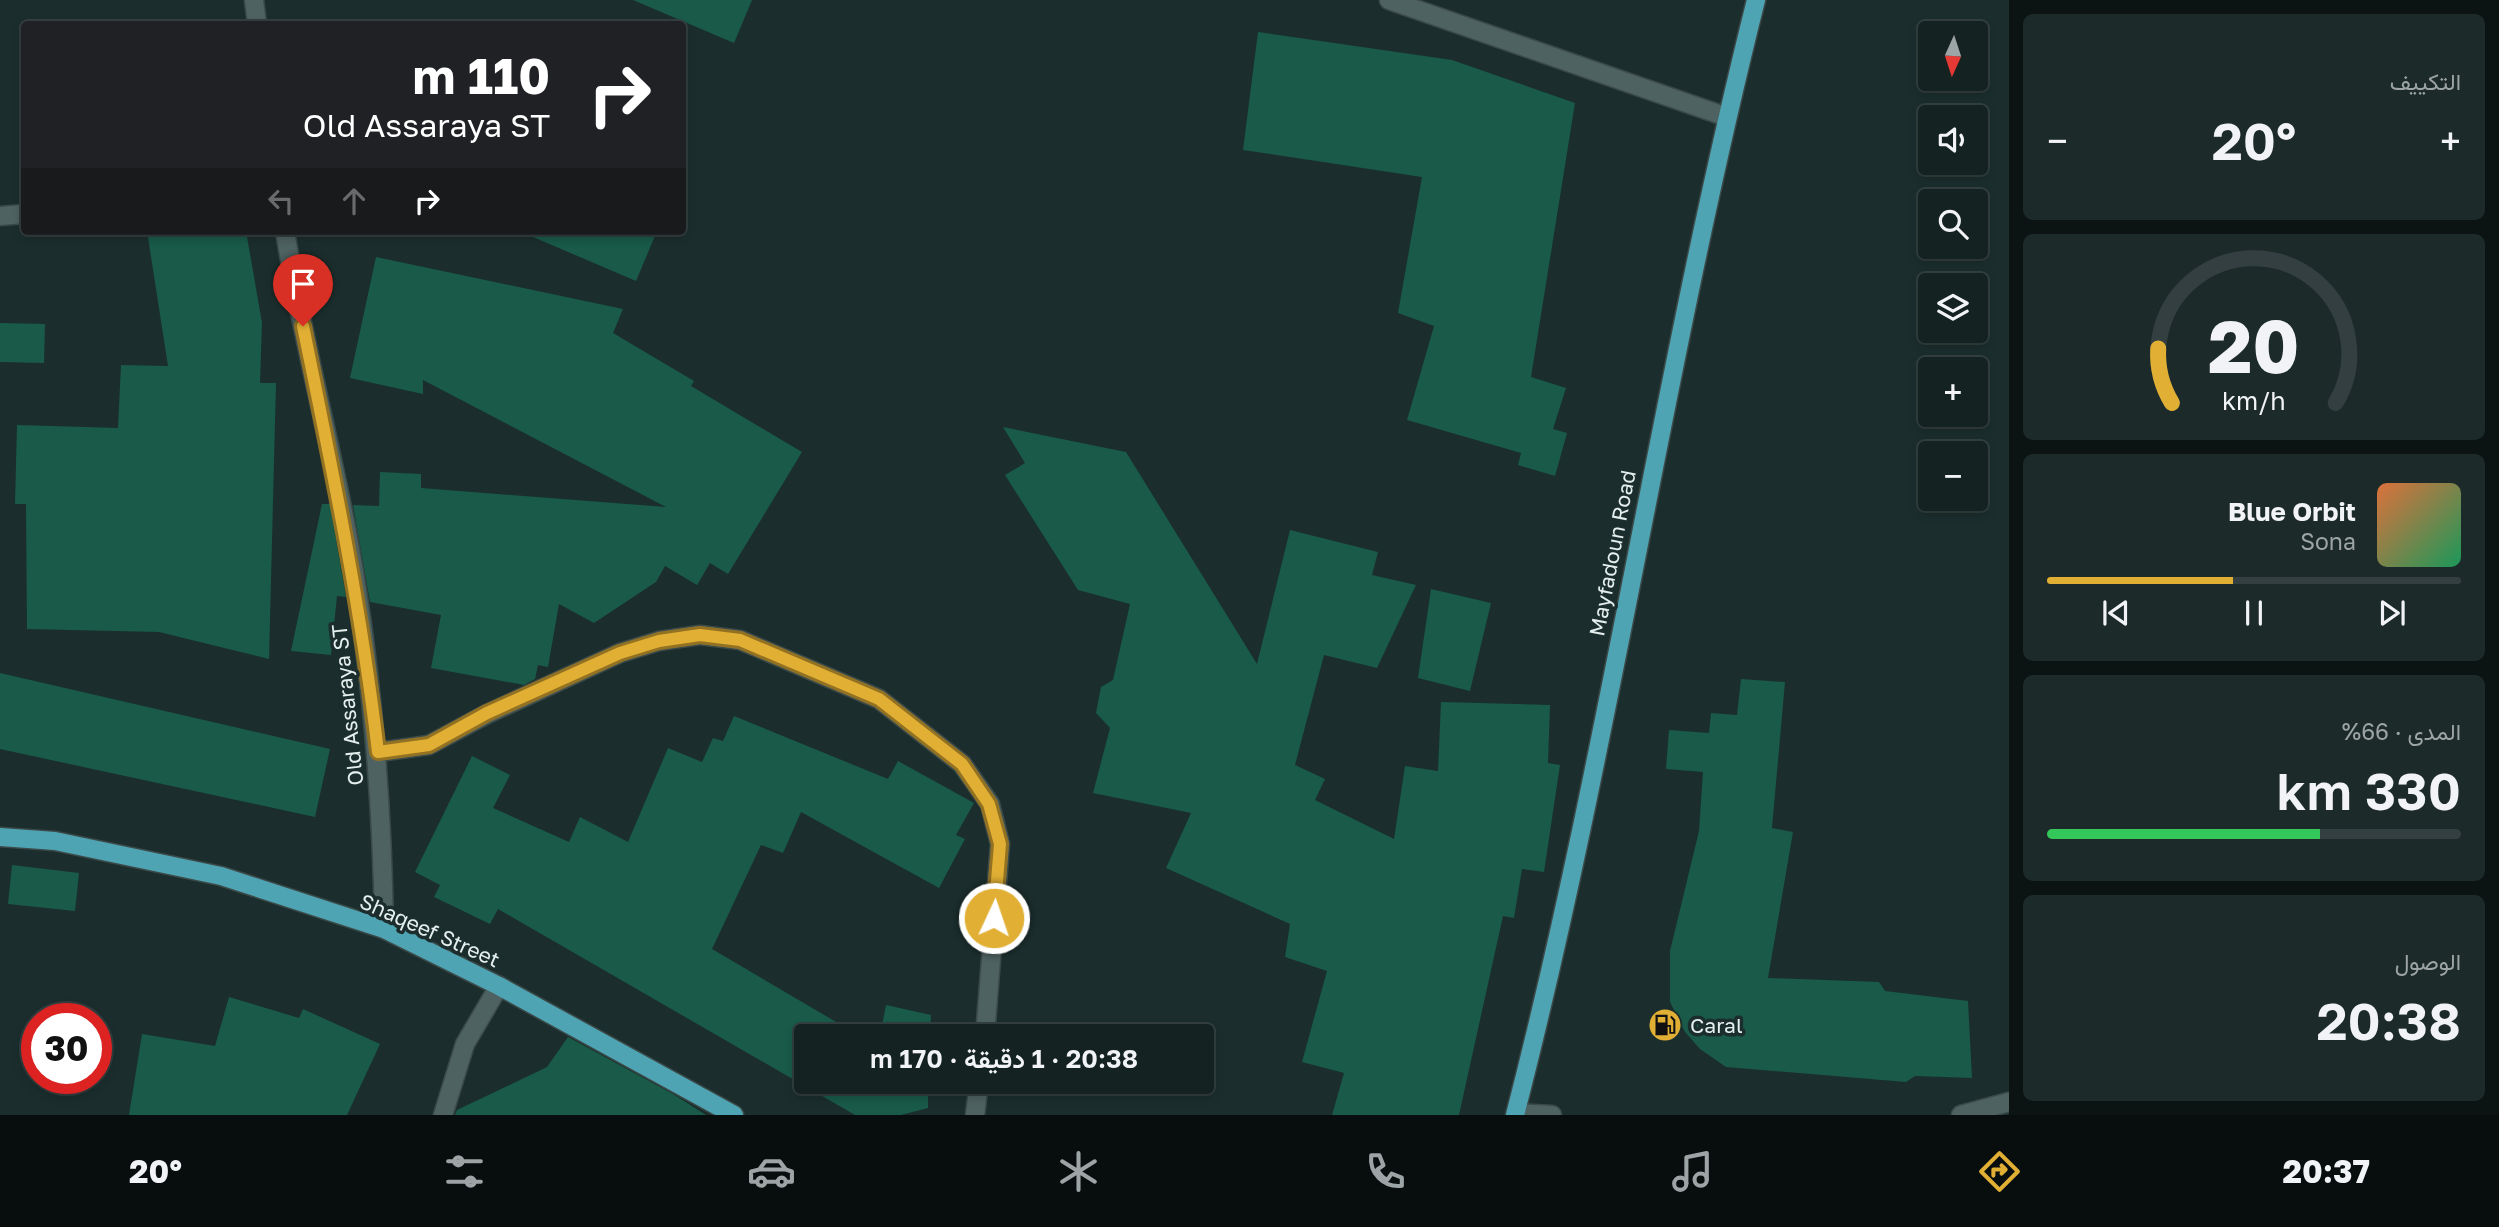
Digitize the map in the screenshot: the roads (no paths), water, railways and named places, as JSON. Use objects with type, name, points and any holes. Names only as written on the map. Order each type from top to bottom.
[{"type":"main road","name":"Mayfadoun Road","points":[[1516,1114],[1561,928],[1673,364],[1727,117],[1756,0]]},
{"type":"main road","name":"Shaqeef Street","points":[[0,837],[55,842],[221,876],[384,929],[499,986],[734,1115]]},
{"type":"street","points":[[254,0],[257,21]]},
{"type":"street","points":[[1389,0],[1727,117]]},
{"type":"street","points":[[0,216],[21,214]]},
{"type":"street","name":"Old Assaraya ST","points":[[286,235],[348,537],[366,650],[378,752],[384,929]]},
{"type":"street","points":[[378,752],[429,745],[487,713],[620,653],[659,641],[700,635],[740,640],[879,699],[962,764],[989,804],[1000,844],[986,1024]]},
{"type":"street","points":[[443,1115],[465,1044],[499,986]]},
{"type":"street","points":[[975,1115],[978,1094]]},
{"type":"street","points":[[1961,1115],[2009,1102]]},
{"type":"street","points":[[1516,1114],[1552,1115]]},
{"type":"place","name":"Caral","points":[[1665,1025]]}]
